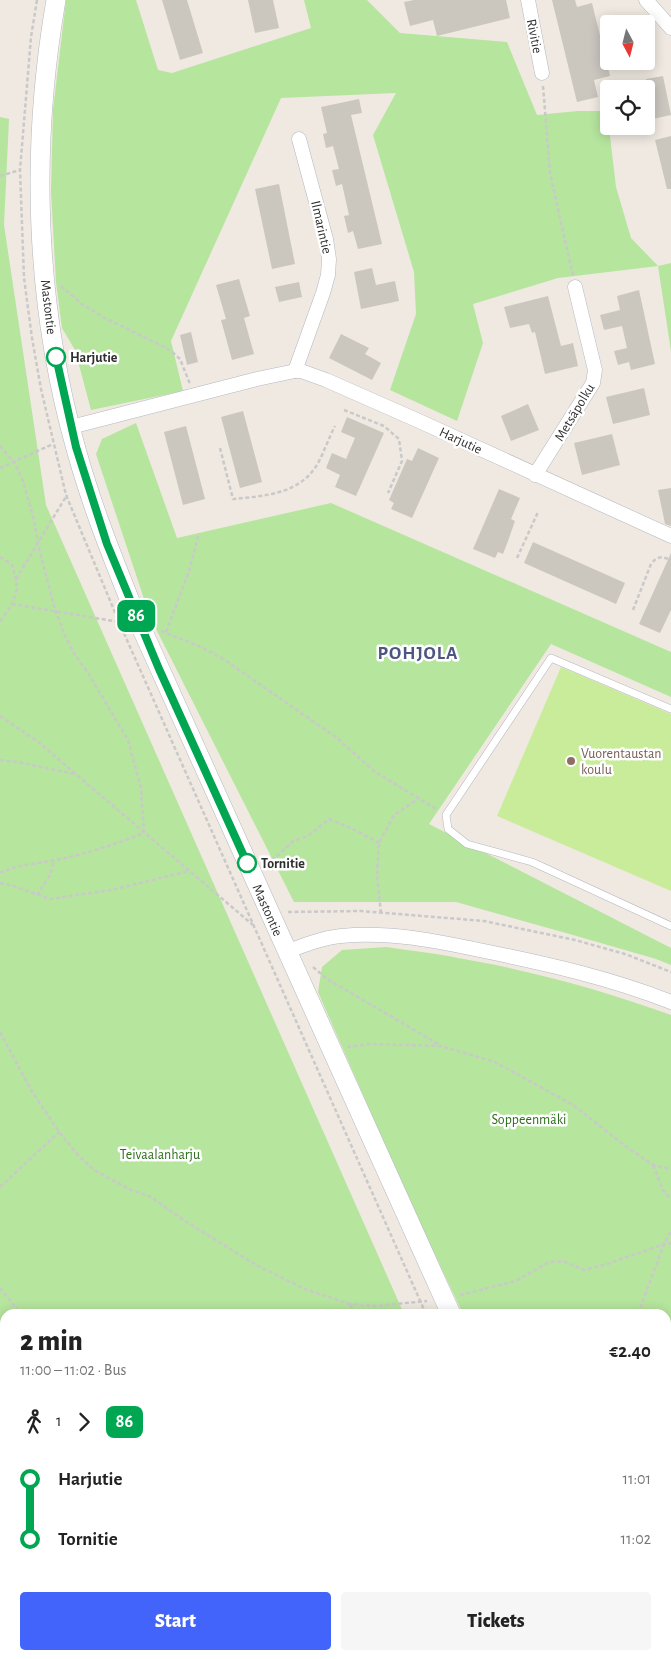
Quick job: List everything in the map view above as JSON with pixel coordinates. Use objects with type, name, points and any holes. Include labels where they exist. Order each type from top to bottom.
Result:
[{"type":"main road","name":"Mastontie","points":[[56,0],[47,60],[41,140],[40,203],[44,271],[53,338],[71,427],[98,520],[140,625],[447,1306]]},
{"type":"street","name":"Rivitie","points":[[528,0],[542,73]]},
{"type":"street","points":[[646,0],[671,28]]},
{"type":"street","name":"Ilmarintie","points":[[295,371],[323,293],[328,275],[329,259],[326,238],[299,139]]},
{"type":"street","name":"Metsäpolku","points":[[535,474],[593,383],[596,370],[575,287]]},
{"type":"street","name":"Harjutie","points":[[71,427],[295,371],[307,373],[671,536]]},
{"type":"street","points":[[286,952],[309,943],[340,936],[378,934],[423,939],[590,974],[636,988],[671,1002]]},
{"type":"lane","points":[[671,709],[551,658],[446,815],[448,829],[467,844],[532,862],[671,926]]},
{"type":"path","points":[[542,73],[550,173],[575,287]]},
{"type":"path","points":[[0,176],[20,170]]},
{"type":"path","points":[[23,255],[94,312],[170,350],[180,360],[189,383],[197,395]]},
{"type":"path","points":[[344,410],[384,426],[398,439],[402,461],[388,492]]},
{"type":"path","points":[[220,448],[233,499],[272,494],[296,486],[314,469],[335,426]]},
{"type":"path","points":[[0,468],[53,444]]},
{"type":"path","points":[[0,446],[22,478],[55,610],[65,636],[128,740],[140,788],[144,833]]},
{"type":"path","points":[[16,579],[66,496]]},
{"type":"path","points":[[517,558],[538,512]]},
{"type":"path","points":[[166,632],[189,571],[199,533]]},
{"type":"path","points":[[0,556],[12,565],[17,589],[12,604],[0,622]]},
{"type":"path","points":[[633,610],[651,564],[656,558],[663,556],[671,560]]},
{"type":"path","points":[[12,604],[119,622]]},
{"type":"path","points":[[140,625],[166,632],[225,660],[337,738],[375,772],[446,815]]},
{"type":"path","points":[[0,716],[37,741],[254,926],[286,912],[381,912],[484,921],[575,940],[625,954],[671,972]]},
{"type":"path","points":[[0,760],[75,774]]},
{"type":"path","points":[[381,912],[377,876],[379,844],[394,815],[418,799]]},
{"type":"path","points":[[266,864],[294,841],[308,836],[329,820],[357,831],[379,844]]},
{"type":"path","points":[[0,873],[23,865],[54,861],[88,853],[144,833]]},
{"type":"path","points":[[36,895],[50,875],[54,861]]},
{"type":"path","points":[[0,882],[50,899],[111,890],[189,871]]},
{"type":"path","points":[[327,979],[441,1046],[495,1062],[564,1101],[654,1166],[671,1169]]},
{"type":"path","points":[[0,1032],[31,1090],[59,1132],[76,1153],[94,1170],[131,1190],[151,1197],[185,1221],[256,1264],[307,1290],[350,1304],[374,1306],[447,1306],[516,1281],[549,1262],[563,1261],[584,1270],[671,1243]]},
{"type":"path","points":[[0,1040],[4,1041]]},
{"type":"path","points":[[331,1049],[369,1044],[441,1046]]},
{"type":"path","points":[[0,1187],[59,1132]]},
{"type":"path","points":[[654,1166],[663,1190],[671,1199]]},
{"type":"path","points":[[640,1309],[671,1230]]},
{"type":"path","points":[[0,1288],[17,1309]]},
{"type":"path","points":[[350,1304],[352,1309]]},
{"type":"green space","points":[[66,0],[136,0],[158,70],[172,73],[311,28],[304,0],[367,0],[400,33],[507,42],[537,115],[600,111],[600,135],[610,135],[616,187],[631,238],[658,266],[558,278],[473,304],[483,343],[457,421],[390,390],[416,314],[414,272],[373,135],[396,93],[281,98],[171,341],[183,391],[91,410],[75,350],[62,328],[56,282],[51,191],[53,110]]},
{"type":"green space","name":"Teivaalanharju","points":[[0,117],[9,119],[4,225],[46,505],[402,1309],[0,1309]]},
{"type":"green space","points":[[671,263],[671,351],[658,266]]},
{"type":"green space","points":[[136,423],[177,538],[331,503],[671,652],[671,697],[551,644],[429,824],[671,948],[671,965],[656,959],[456,902],[294,902],[150,617],[96,454],[102,439]]},
{"type":"green space","points":[[561,667],[671,714],[671,891],[497,816]]},
{"type":"green space","name":"Soppeenmäki","points":[[386,947],[459,958],[545,976],[596,990],[671,1015],[671,1309],[461,1309],[407,1195],[318,992],[322,967],[342,950]]},
{"type":"building","points":[[162,0],[187,0],[203,53],[180,60]]},
{"type":"building","points":[[248,0],[273,0],[279,28],[255,33]]},
{"type":"building","points":[[414,0],[506,0],[510,18],[437,36],[433,20],[410,26],[404,2]]},
{"type":"building","points":[[552,0],[575,0],[577,7],[592,3],[600,35],[600,70],[609,70],[610,76],[594,80],[598,97],[577,102]]},
{"type":"building","points":[[663,76],[671,115],[655,118],[655,80],[646,79]]},
{"type":"building","points":[[359,99],[362,113],[351,115],[382,244],[358,249],[353,231],[348,233],[344,216],[349,215],[342,184],[336,186],[332,170],[339,169],[333,146],[326,148],[323,134],[327,133],[321,107]]},
{"type":"building","points":[[671,136],[671,189],[667,189],[655,140]]},
{"type":"building","points":[[279,184],[295,264],[272,269],[255,189]]},
{"type":"building","points":[[372,268],[376,285],[395,281],[399,301],[361,309],[354,272]]},
{"type":"building","points":[[239,279],[250,316],[244,318],[254,354],[232,360],[221,320],[226,319],[216,285]]},
{"type":"building","points":[[299,282],[302,297],[279,302],[275,287]]},
{"type":"building","points":[[639,290],[655,364],[631,370],[629,362],[618,365],[614,351],[627,348],[622,326],[604,330],[600,315],[620,310],[617,296]]},
{"type":"building","points":[[548,296],[561,346],[573,343],[578,366],[545,374],[535,332],[532,333],[529,324],[510,328],[504,307]]},
{"type":"building","points":[[191,332],[198,362],[187,365],[180,335]]},
{"type":"building","points":[[341,334],[369,348],[365,354],[381,363],[372,380],[329,358]]},
{"type":"building","points":[[644,388],[650,415],[613,424],[606,397]]},
{"type":"building","points":[[528,404],[539,430],[511,441],[501,416]]},
{"type":"building","points":[[243,411],[262,482],[240,488],[221,417]]},
{"type":"building","points":[[347,417],[384,433],[356,496],[335,487],[340,475],[326,468],[332,453],[346,459],[355,438],[341,432]]},
{"type":"building","points":[[186,426],[205,499],[183,505],[164,432]]},
{"type":"building","points":[[612,434],[620,465],[582,475],[574,443]]},
{"type":"building","points":[[418,448],[439,458],[412,518],[391,509],[394,503],[389,500],[407,459],[412,461]]},
{"type":"building","points":[[671,488],[671,526],[665,524],[658,490]]},
{"type":"building","points":[[499,489],[520,498],[511,519],[515,521],[503,554],[498,552],[495,558],[473,549]]},
{"type":"building","points":[[533,542],[625,583],[616,604],[524,563]]},
{"type":"building","points":[[671,553],[671,610],[660,633],[639,624]]},
{"type":"bus line","name":"86","points":[[56,357],[76,447],[107,544],[159,669],[247,863]]},
{"type":"place","name":"Harjutie","points":[[56,357]]},
{"type":"place","name":"Vuorentaustan koulu","points":[[571,761]]},
{"type":"place","name":"Tornitie","points":[[247,863]]},
{"type":"district","name":"POHJOLA","points":[[418,652]]}]
